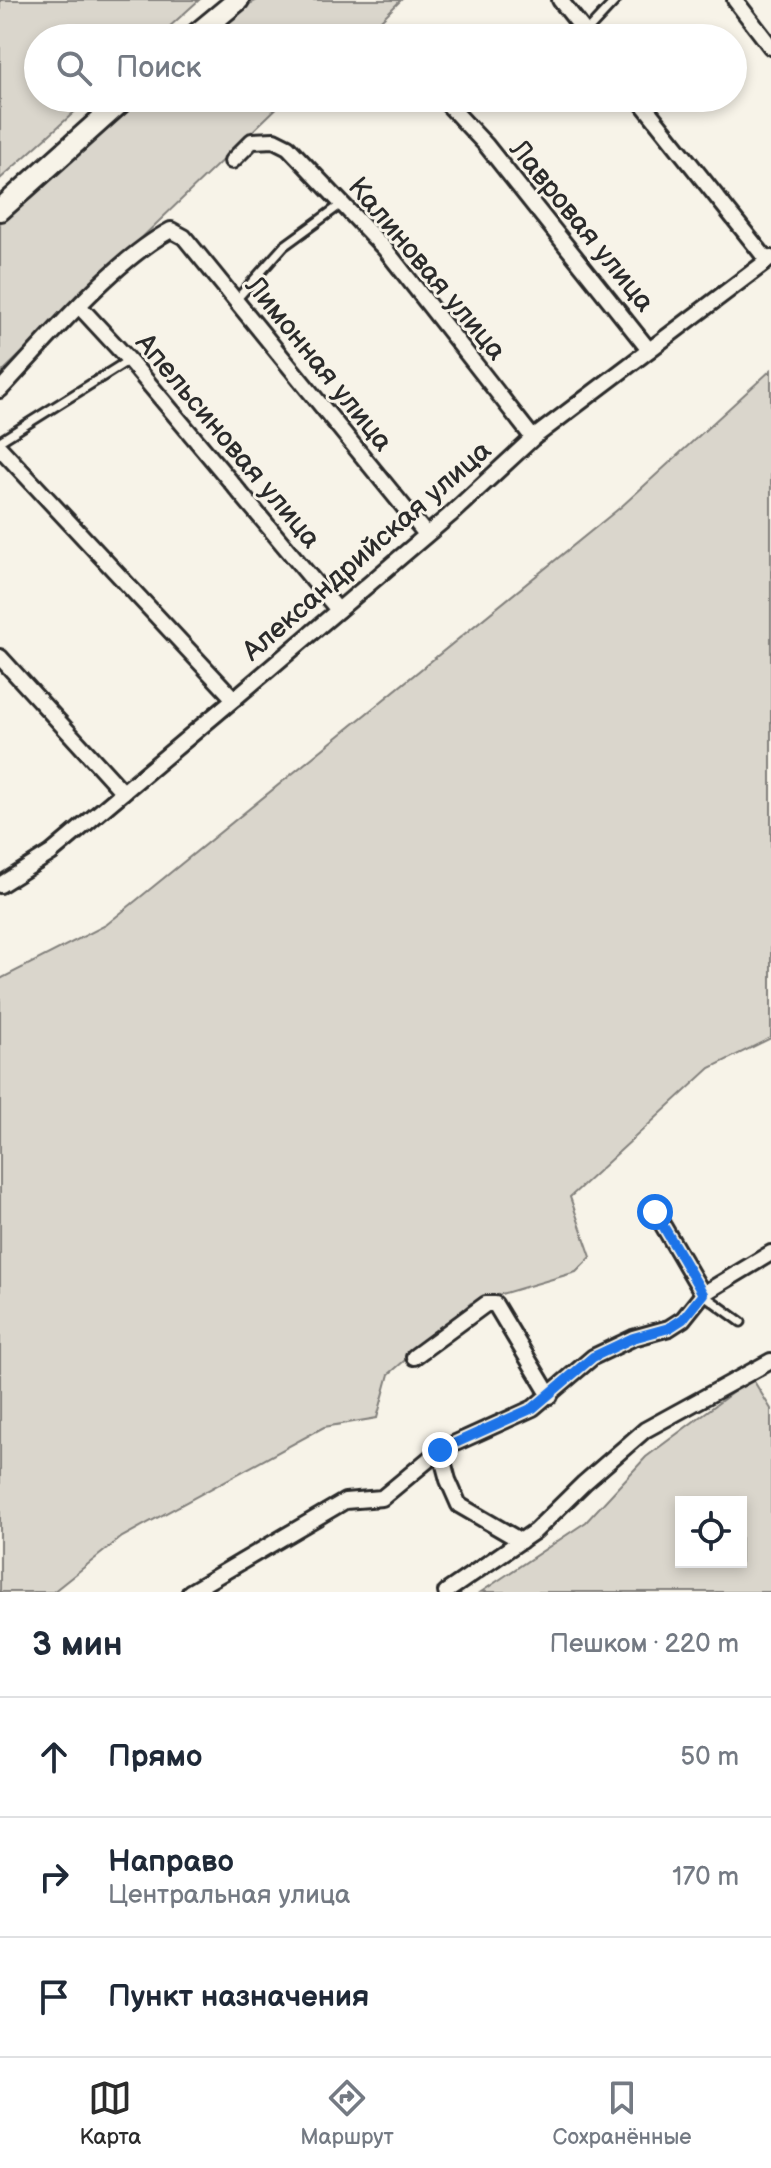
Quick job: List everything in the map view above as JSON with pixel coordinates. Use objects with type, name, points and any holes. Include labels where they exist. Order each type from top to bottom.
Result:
[{"type":"main road","points":[[209,24],[238,0]]},
{"type":"main road","points":[[0,210],[109,112]]},
{"type":"street","points":[[560,0],[579,24]]},
{"type":"street","points":[[735,0],[771,47]]},
{"type":"street","name":"Лавровая улица","points":[[455,112],[486,145],[649,350]]},
{"type":"street","points":[[649,112],[769,259]]},
{"type":"street","name":"Калиновая улица","points":[[232,161],[252,141],[274,140],[288,147],[385,249],[533,438]]},
{"type":"street","name":"Лимонная улица","points":[[79,306],[155,239],[171,230],[184,237],[425,533]]},
{"type":"street","name":"Александрийская улица","points":[[0,885],[51,853],[425,533],[450,515],[533,438],[769,259]]},
{"type":"street","points":[[0,390],[79,306]]},
{"type":"street","name":"Апельсиновая улица","points":[[79,306],[129,360],[338,610]]},
{"type":"street","points":[[0,448],[234,699]]},
{"type":"street","points":[[0,657],[123,792]]},
{"type":"street","points":[[655,1212],[703,1294]]},
{"type":"street","points":[[190,1592],[345,1501],[382,1498],[440,1450],[550,1396],[593,1357],[683,1319],[703,1294],[771,1253]]},
{"type":"street","points":[[414,1357],[486,1304],[495,1304],[550,1396]]},
{"type":"street","points":[[446,1592],[521,1541],[645,1430],[771,1361]]},
{"type":"street","points":[[440,1450],[459,1505],[521,1541]]},
{"type":"lane","points":[[597,24],[616,0]]},
{"type":"lane","points":[[236,300],[284,246],[343,203]]},
{"type":"lane","points":[[0,441],[129,360]]},
{"type":"lane","points":[[703,1294],[741,1322]]},
{"type":"shaded area","points":[[0,0],[199,0],[172,24],[24,24],[24,112],[74,112],[0,179]]},
{"type":"shaded area","points":[[257,0],[401,0],[377,24],[224,24],[237,11]]},
{"type":"shaded area","points":[[125,112],[272,112],[0,374],[0,221]]},
{"type":"shaded area","points":[[771,370],[771,1038],[710,1068],[570,1197],[591,1257],[576,1272],[471,1303],[389,1374],[377,1418],[324,1427],[122,1537],[53,1592],[0,1592],[0,979],[106,925],[622,506]]},
{"type":"shaded area","points":[[752,1378],[771,1409],[771,1592],[481,1592],[586,1522],[646,1457]]},
{"type":"route","points":[[440,1450],[533,1408],[593,1357],[633,1338],[669,1328],[695,1306],[703,1294],[655,1212]]}]
